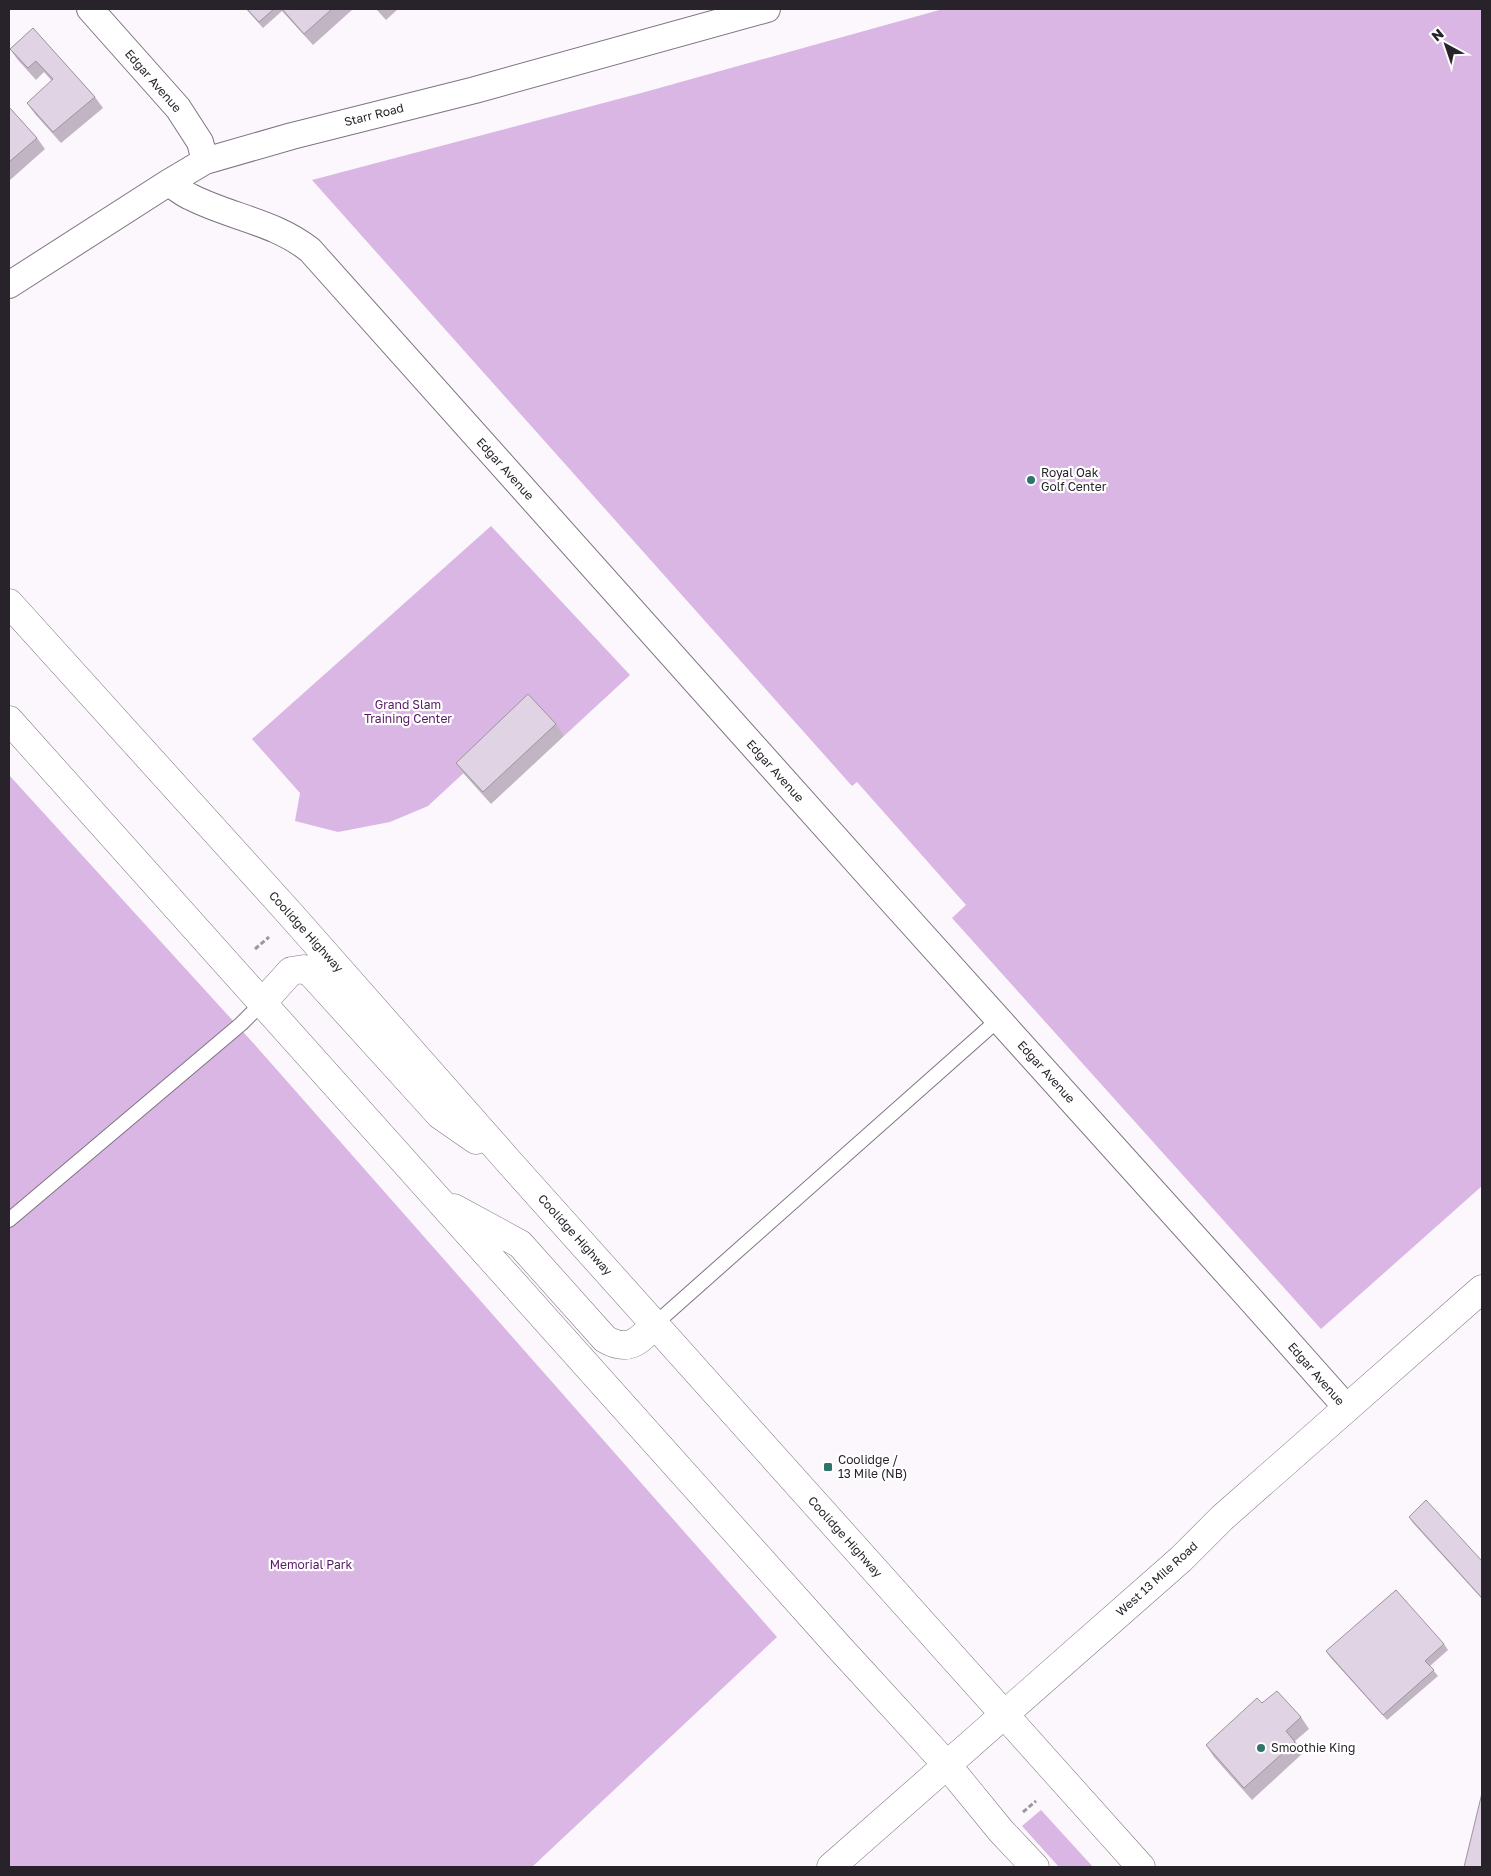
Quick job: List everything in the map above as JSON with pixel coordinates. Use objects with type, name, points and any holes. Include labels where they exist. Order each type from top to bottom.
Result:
[{"type":"main road","name":"Coolidge Highway","points":[[9,604],[292,916],[510,1163],[1141,1867]]},
{"type":"main road","points":[[9,720],[838,1646],[947,1764],[1001,1831],[1036,1867]]},
{"type":"main road","points":[[262,1003],[291,971],[304,969],[312,974],[440,1115],[510,1163]]},
{"type":"main road","points":[[435,1197],[520,1244],[606,1339],[614,1344],[624,1346],[634,1344],[655,1324]]},
{"type":"main road","name":"West 13 Mile Road","points":[[831,1867],[1181,1559],[1222,1518],[1482,1289]]},
{"type":"street","name":"Edgar Avenue","points":[[90,9],[178,108],[200,142],[205,161]]},
{"type":"street","name":"Starr Road","points":[[9,285],[205,161],[292,136],[475,90],[767,9]]},
{"type":"street","name":"Edgar Avenue","points":[[168,183],[191,197],[280,231],[310,250],[1347,1408]]},
{"type":"lane","points":[[9,1220],[241,1024],[262,1003]]},
{"type":"lane","points":[[655,1324],[998,1019]]},
{"type":"path","points":[[254,950],[273,934]]},
{"type":"green space","name":"Royal Oak Golf Center","points":[[943,9],[1482,9],[1482,1186],[1321,1329],[952,918],[966,905],[857,782],[852,786],[312,180],[645,92]]},
{"type":"green space","name":"Grand Slam Training Center","points":[[491,526],[630,675],[564,736],[536,706],[428,806],[390,822],[338,832],[295,821],[300,793],[252,739]]},
{"type":"green space","name":"Memorial Park","points":[[9,775],[255,1045],[777,1637],[532,1867],[9,1867]]},
{"type":"green space","points":[[1041,1810],[1093,1867],[1059,1867],[1022,1826]]},
{"type":"building","points":[[247,9],[274,9],[259,22]]},
{"type":"building","points":[[282,9],[332,9],[304,34]]},
{"type":"building","points":[[33,28],[95,97],[53,132],[27,103],[53,79],[36,61],[28,68],[10,49]]},
{"type":"building","points":[[9,107],[37,138],[9,162]]},
{"type":"building","points":[[528,694],[556,724],[483,792],[456,763]]},
{"type":"building","points":[[1426,1500],[1482,1561],[1482,1598],[1409,1517]]},
{"type":"building","points":[[1396,1590],[1444,1644],[1425,1661],[1434,1670],[1383,1715],[1326,1651]]},
{"type":"building","name":"Smoothie King","points":[[1277,1691],[1301,1717],[1286,1731],[1295,1742],[1244,1788],[1206,1745],[1257,1698],[1262,1703]]},
{"type":"building","points":[[1482,1793],[1482,1867],[1464,1867]]},
{"type":"place","name":"Royal Oak Golf Center","points":[[1031,480]]},
{"type":"place","name":"Coolidge / 13 Mile (NB)","points":[[828,1467]]},
{"type":"place","name":"Smoothie King","points":[[1261,1748]]}]
